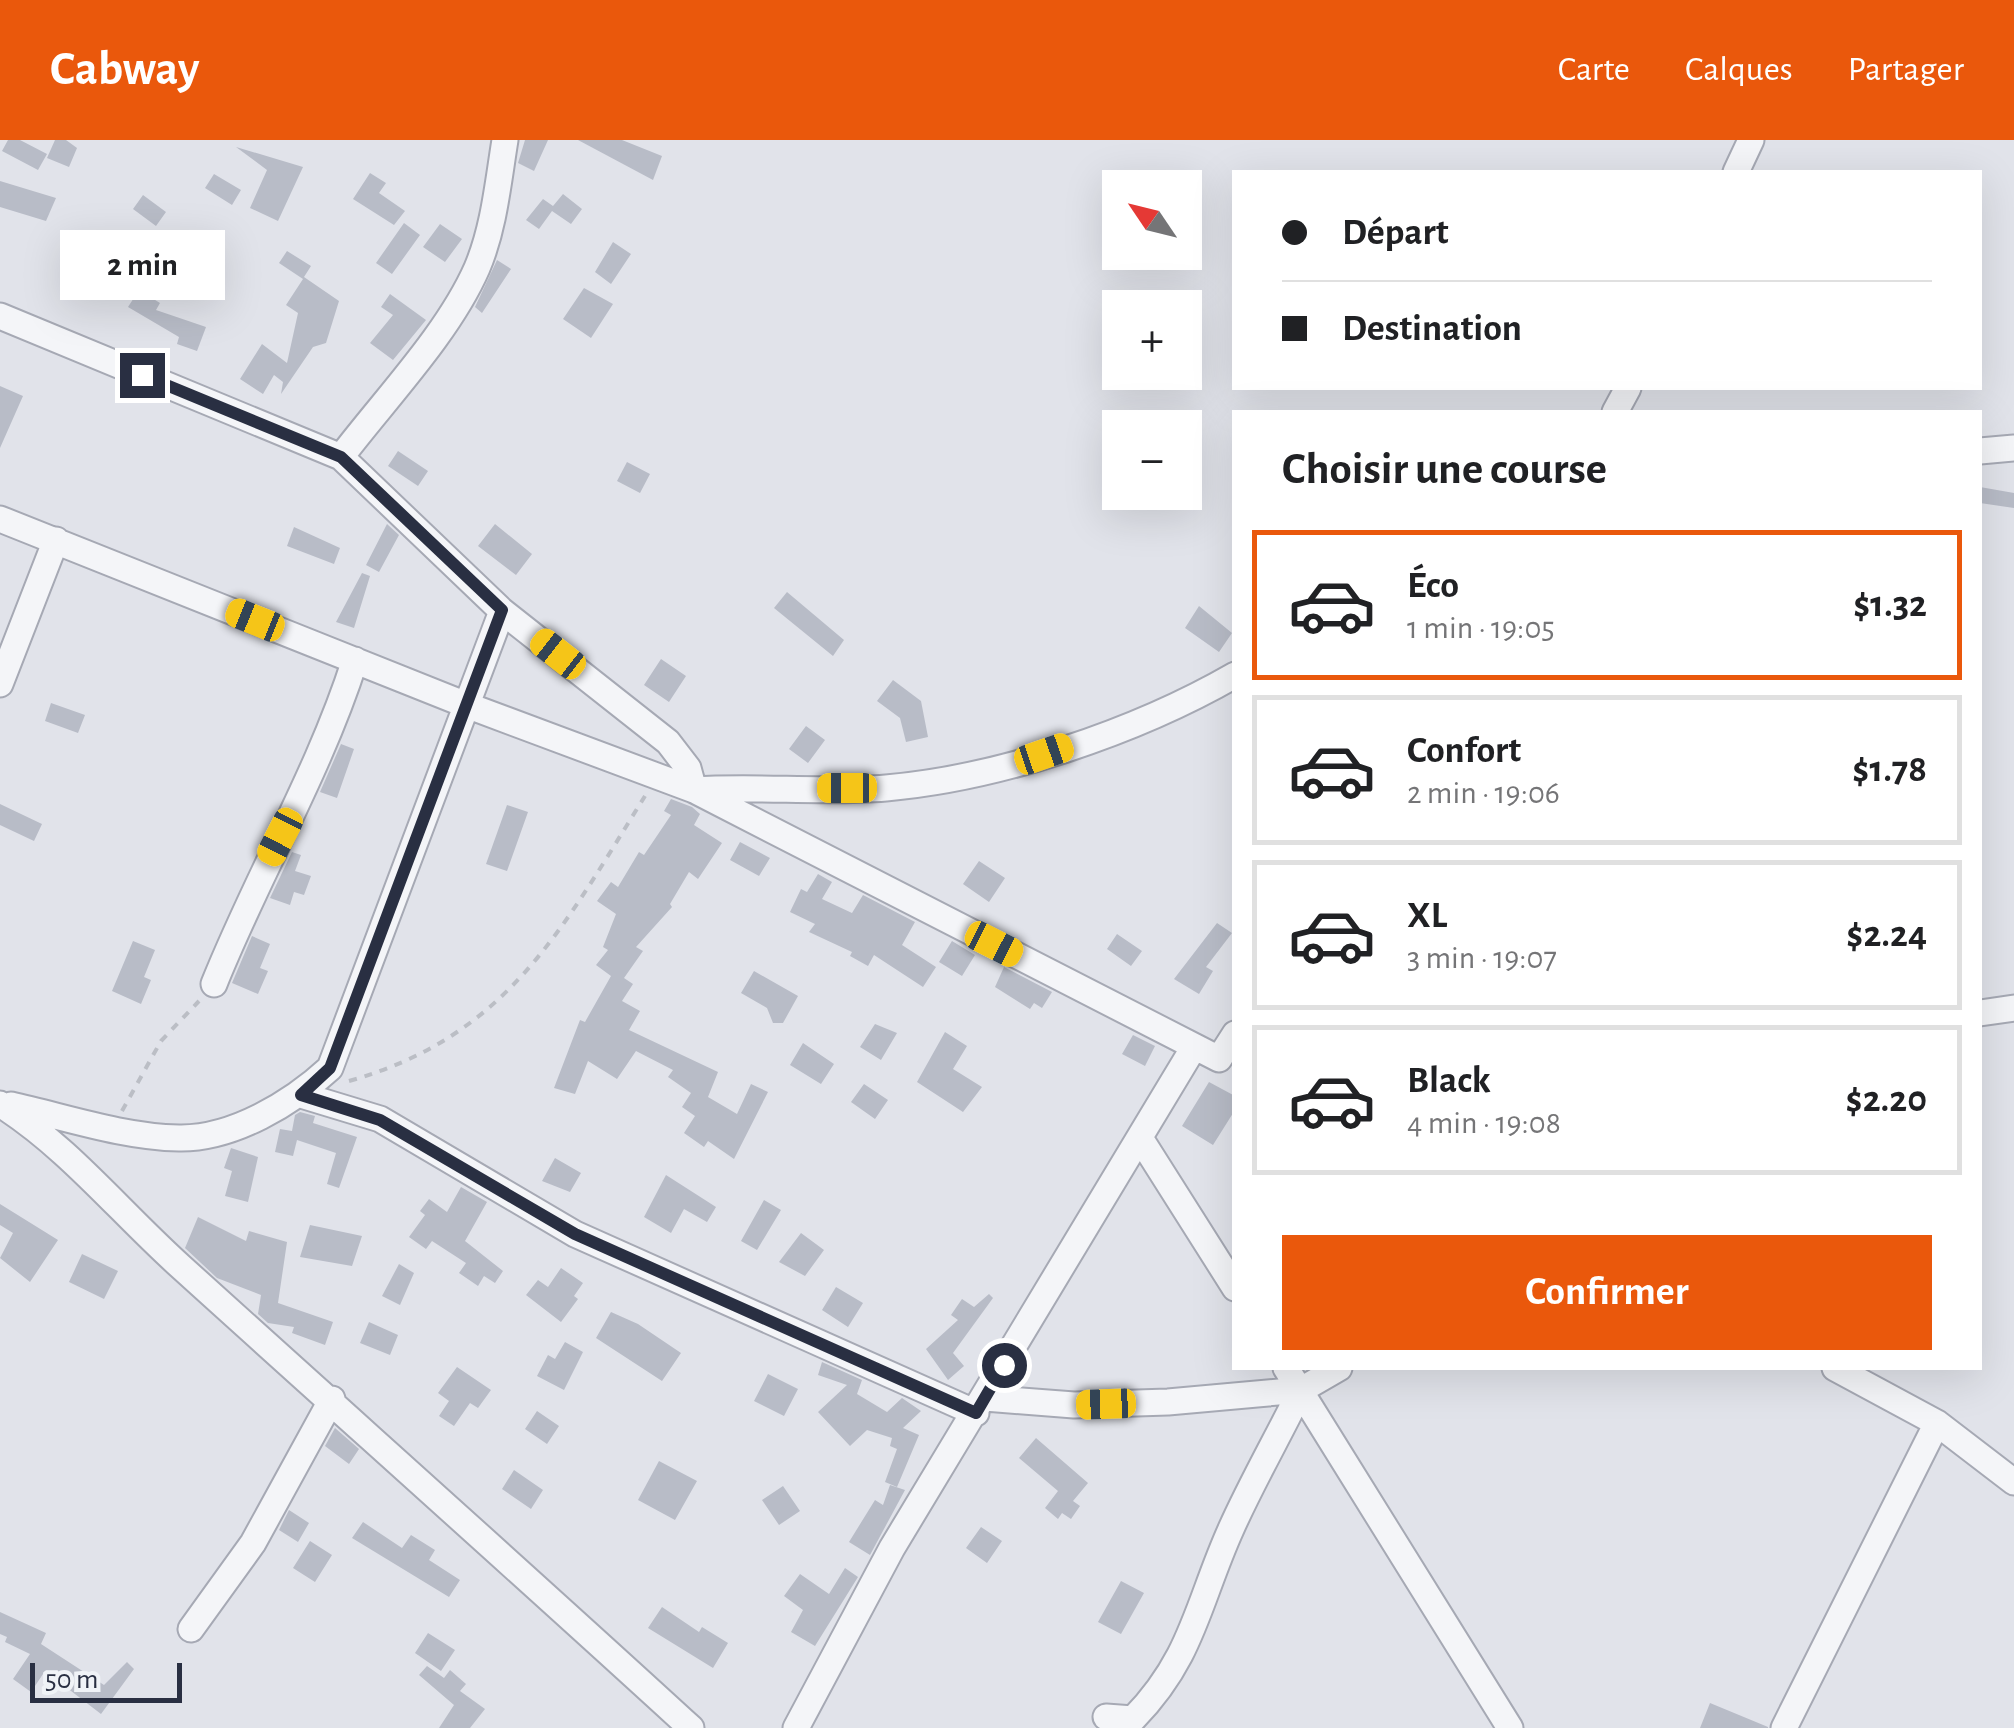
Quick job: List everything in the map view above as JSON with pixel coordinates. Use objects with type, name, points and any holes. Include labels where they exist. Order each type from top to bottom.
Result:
[{"type":"street","points":[[341,457],[455,307],[477,268],[492,222],[506,140]]},
{"type":"street","points":[[1737,170],[1751,140]]},
{"type":"street","points":[[0,316],[341,457],[502,610],[668,742],[688,768],[694,790]]},
{"type":"street","points":[[1982,452],[2014,448]]},
{"type":"street","points":[[0,519],[469,706],[694,790],[1227,1063]]},
{"type":"street","points":[[0,684],[56,540]]},
{"type":"street","points":[[0,1104],[180,1138],[234,1127],[301,1095],[330,1068],[502,610]]},
{"type":"street","points":[[214,984],[238,925],[330,734],[355,660]]},
{"type":"street","points":[[694,790],[886,788],[1017,763],[1098,736],[1232,676]]},
{"type":"street","points":[[1982,1013],[2014,1008]]},
{"type":"street","points":[[796,1728],[892,1548],[1194,1046]]},
{"type":"street","points":[[301,1095],[380,1120],[575,1234],[980,1405],[1074,1405],[1300,1390],[1335,1370]]},
{"type":"street","points":[[0,1104],[32,1124],[179,1265],[332,1399],[692,1728]]},
{"type":"street","points":[[1140,1138],[1232,1283]]},
{"type":"street","points":[[1287,1370],[1510,1728]]},
{"type":"street","points":[[1839,1370],[1937,1423],[2014,1482]]},
{"type":"street","points":[[1106,1717],[1132,1719],[1158,1694],[1193,1634],[1230,1530],[1300,1390]]},
{"type":"street","points":[[191,1630],[252,1543],[332,1399]]},
{"type":"street","points":[[1784,1728],[1937,1423]]},
{"type":"path","points":[[301,1095],[418,1059],[497,1002],[552,946],[658,775]]},
{"type":"path","points":[[112,1128],[162,1041],[214,984]]},
{"type":"building","points":[[8,140],[20,140],[47,154],[38,170],[2,151]]},
{"type":"building","points":[[55,140],[66,140],[77,148],[69,167],[47,158]]},
{"type":"building","points":[[525,140],[548,140],[534,171],[518,163]]},
{"type":"building","points":[[578,140],[622,140],[662,156],[653,180]]},
{"type":"building","points":[[236,147],[303,167],[278,221],[250,208],[267,170]]},
{"type":"building","points":[[370,173],[386,183],[379,193],[405,211],[394,225],[353,199]]},
{"type":"building","points":[[214,174],[241,190],[232,205],[205,188]]},
{"type":"building","points":[[0,181],[56,198],[46,221],[0,207]]},
{"type":"building","points":[[563,194],[582,209],[571,224],[552,211],[539,229],[526,220],[543,199],[553,206]]},
{"type":"building","points":[[143,195],[166,212],[156,226],[133,209]]},
{"type":"building","points":[[404,223],[420,235],[392,274],[376,263]]},
{"type":"building","points":[[440,224],[462,239],[445,262],[423,247]]},
{"type":"building","points":[[613,242],[631,254],[611,284],[595,272]]},
{"type":"building","points":[[287,251],[311,266],[304,277],[339,301],[326,343],[313,347],[281,394],[283,382],[274,375],[263,394],[240,379],[262,344],[287,363],[298,313],[286,305],[303,279],[279,263]]},
{"type":"building","points":[[497,260],[511,269],[482,313],[475,307]]},
{"type":"building","points":[[584,288],[613,304],[591,338],[563,319]]},
{"type":"building","points":[[139,290],[160,303],[156,310],[206,327],[197,351],[177,344],[179,337],[128,307]]},
{"type":"building","points":[[390,294],[426,320],[393,360],[370,343],[393,315],[381,307]]},
{"type":"building","points":[[0,386],[23,396],[0,448]]},
{"type":"building","points":[[398,451],[428,471],[418,486],[388,466]]},
{"type":"building","points":[[627,462],[650,474],[640,493],[617,481]]},
{"type":"building","points":[[1982,487],[2014,493],[2014,508],[1982,503]]},
{"type":"building","points":[[387,524],[399,535],[379,572],[366,565]]},
{"type":"building","points":[[495,524],[532,554],[516,575],[478,546]]},
{"type":"building","points":[[294,527],[340,548],[334,564],[287,546]]},
{"type":"building","points":[[362,573],[370,576],[354,628],[336,622]]},
{"type":"building","points":[[787,592],[844,640],[833,656],[774,608]]},
{"type":"building","points":[[1199,606],[1232,633],[1219,652],[1185,628]]},
{"type":"building","points":[[661,659],[686,676],[669,702],[644,685]]},
{"type":"building","points":[[893,680],[921,701],[928,737],[906,742],[900,718],[877,701]]},
{"type":"building","points":[[51,703],[85,715],[78,733],[45,721]]},
{"type":"building","points":[[806,726],[825,740],[808,763],[789,749]]},
{"type":"building","points":[[341,744],[354,749],[337,798],[320,792]]},
{"type":"building","points":[[671,799],[692,807],[700,814],[694,825],[722,843],[698,879],[689,872],[670,904],[672,907],[636,947],[643,951],[624,978],[633,984],[622,1001],[640,1011],[629,1030],[718,1072],[708,1097],[737,1114],[751,1084],[768,1092],[734,1159],[708,1141],[704,1147],[684,1133],[695,1116],[682,1107],[691,1093],[668,1077],[673,1070],[636,1051],[617,1079],[588,1061],[575,1094],[554,1088],[580,1020],[585,1022],[611,976],[596,965],[608,950],[603,947],[616,914],[597,901],[611,882],[618,887],[639,852],[644,855],[671,815],[664,811]]},
{"type":"building","points":[[0,804],[42,824],[34,841],[0,825]]},
{"type":"building","points":[[507,805],[528,812],[507,871],[486,864]]},
{"type":"building","points":[[740,842],[770,858],[759,876],[730,860]]},
{"type":"building","points":[[292,852],[301,855],[295,871],[311,876],[304,895],[294,892],[290,905],[270,898]]},
{"type":"building","points":[[979,861],[1005,878],[989,902],[963,884]]},
{"type":"building","points":[[818,874],[832,882],[822,899],[852,913],[863,895],[915,922],[902,945],[936,967],[923,987],[874,955],[868,966],[850,956],[852,952],[809,932],[815,924],[790,912],[801,889],[807,892]]},
{"type":"building","points":[[1217,923],[1232,933],[1206,967],[1213,971],[1199,994],[1174,979]]},
{"type":"building","points":[[1117,934],[1142,951],[1131,966],[1107,949]]},
{"type":"building","points":[[252,936],[270,944],[260,968],[268,971],[258,994],[232,983]]},
{"type":"building","points":[[133,941],[155,950],[144,977],[151,980],[141,1004],[112,991]]},
{"type":"building","points":[[952,941],[975,955],[962,976],[939,962]]},
{"type":"building","points":[[1004,967],[1052,992],[1042,1008],[1034,1003],[1030,1009],[995,987]]},
{"type":"building","points":[[754,971],[798,996],[783,1023],[773,1023],[767,1008],[741,993]]},
{"type":"building","points":[[875,1024],[897,1033],[881,1060],[860,1047]]},
{"type":"building","points":[[945,1032],[967,1046],[953,1069],[982,1087],[963,1112],[917,1082]]},
{"type":"building","points":[[1133,1035],[1155,1046],[1145,1066],[1122,1054]]},
{"type":"building","points":[[803,1043],[834,1064],[821,1084],[790,1065]]},
{"type":"building","points":[[1209,1082],[1232,1094],[1232,1115],[1213,1145],[1182,1126]]},
{"type":"building","points":[[864,1084],[888,1100],[875,1119],[851,1102]]},
{"type":"building","points":[[300,1112],[315,1116],[313,1123],[357,1137],[339,1188],[327,1184],[336,1153],[297,1140],[293,1156],[275,1152],[280,1129],[292,1131],[295,1115]]},
{"type":"building","points":[[231,1148],[258,1157],[248,1202],[225,1196],[232,1171],[224,1168]]},
{"type":"building","points":[[555,1158],[581,1173],[570,1192],[542,1181]]},
{"type":"building","points":[[666,1175],[716,1207],[707,1222],[684,1209],[671,1233],[644,1217]]},
{"type":"building","points":[[461,1187],[487,1202],[465,1241],[503,1271],[495,1283],[484,1276],[478,1286],[459,1273],[466,1263],[432,1241],[426,1249],[409,1237],[425,1215],[420,1211],[429,1199],[447,1212]]},
{"type":"building","points":[[764,1200],[781,1210],[757,1250],[741,1241]]},
{"type":"building","points":[[0,1204],[58,1240],[30,1282],[0,1258],[13,1233],[0,1225]]},
{"type":"building","points":[[198,1217],[246,1241],[249,1231],[287,1242],[278,1303],[333,1322],[325,1345],[292,1333],[294,1327],[268,1323],[258,1314],[261,1295],[217,1278],[185,1248]]},
{"type":"building","points":[[310,1225],[362,1236],[352,1266],[300,1257]]},
{"type":"building","points":[[801,1233],[824,1250],[805,1276],[779,1262]]},
{"type":"building","points":[[82,1254],[118,1271],[104,1299],[69,1282]]},
{"type":"building","points":[[399,1264],[414,1273],[400,1305],[382,1296]]},
{"type":"building","points":[[561,1268],[583,1283],[574,1296],[578,1299],[561,1322],[526,1295],[538,1280],[548,1287]]},
{"type":"building","points":[[836,1287],[863,1303],[848,1327],[822,1310]]},
{"type":"building","points":[[989,1294],[993,1298],[953,1353],[964,1366],[948,1380],[926,1349],[958,1320],[951,1315],[962,1299],[974,1307]]},
{"type":"building","points":[[611,1312],[638,1324],[681,1353],[662,1381],[596,1338]]},
{"type":"building","points":[[369,1322],[398,1335],[390,1355],[360,1343]]},
{"type":"building","points":[[565,1342],[583,1352],[564,1390],[537,1376],[548,1355],[555,1359]]},
{"type":"building","points":[[822,1362],[862,1380],[857,1394],[887,1412],[902,1398],[921,1411],[903,1428],[919,1435],[897,1487],[885,1482],[897,1449],[890,1446],[892,1438],[867,1430],[850,1446],[818,1412],[847,1385],[818,1375]]},
{"type":"building","points":[[457,1367],[491,1390],[478,1408],[470,1403],[454,1426],[439,1416],[449,1401],[438,1393]]},
{"type":"building","points":[[768,1374],[798,1389],[784,1416],[754,1401]]},
{"type":"building","points":[[537,1411],[559,1426],[547,1444],[525,1429]]},
{"type":"building","points":[[335,1428],[359,1449],[349,1464],[325,1446]]},
{"type":"building","points":[[1036,1438],[1088,1483],[1073,1501],[1080,1506],[1071,1519],[1062,1513],[1058,1519],[1045,1508],[1058,1491],[1019,1458]]},
{"type":"building","points":[[659,1461],[697,1481],[675,1520],[638,1500]]},
{"type":"building","points":[[514,1470],[543,1490],[531,1509],[502,1489]]},
{"type":"building","points":[[890,1485],[905,1490],[870,1555],[849,1542],[875,1500],[883,1505]]},
{"type":"building","points":[[783,1486],[800,1511],[779,1525],[762,1500]]},
{"type":"building","points":[[289,1510],[309,1523],[298,1542],[279,1530]]},
{"type":"building","points":[[363,1522],[402,1548],[411,1535],[435,1550],[429,1560],[460,1580],[449,1597],[352,1538]]},
{"type":"building","points":[[981,1527],[1002,1541],[987,1563],[966,1548]]},
{"type":"building","points":[[310,1541],[332,1555],[315,1582],[293,1568]]},
{"type":"building","points":[[845,1568],[858,1577],[815,1646],[791,1632],[803,1610],[784,1596],[800,1574],[829,1594]]},
{"type":"building","points":[[1121,1581],[1144,1593],[1121,1634],[1098,1622]]},
{"type":"building","points":[[662,1607],[699,1632],[702,1627],[728,1643],[713,1668],[648,1628]]},
{"type":"building","points":[[0,1612],[46,1633],[41,1644],[104,1685],[127,1662],[134,1669],[101,1714],[45,1671],[31,1692],[13,1679],[30,1654],[5,1642],[7,1637],[0,1634]]},
{"type":"building","points":[[428,1633],[455,1650],[441,1671],[415,1653]]},
{"type":"building","points":[[427,1666],[444,1678],[450,1670],[466,1684],[460,1691],[485,1709],[470,1728],[439,1728],[454,1705],[419,1675]]},
{"type":"building","points":[[1710,1703],[1768,1727],[1768,1728],[1700,1728]]},
{"type":"route","points":[[142,375],[341,457],[502,610],[330,1068],[301,1095],[380,1120],[575,1234],[976,1413],[1004,1365]]}]
